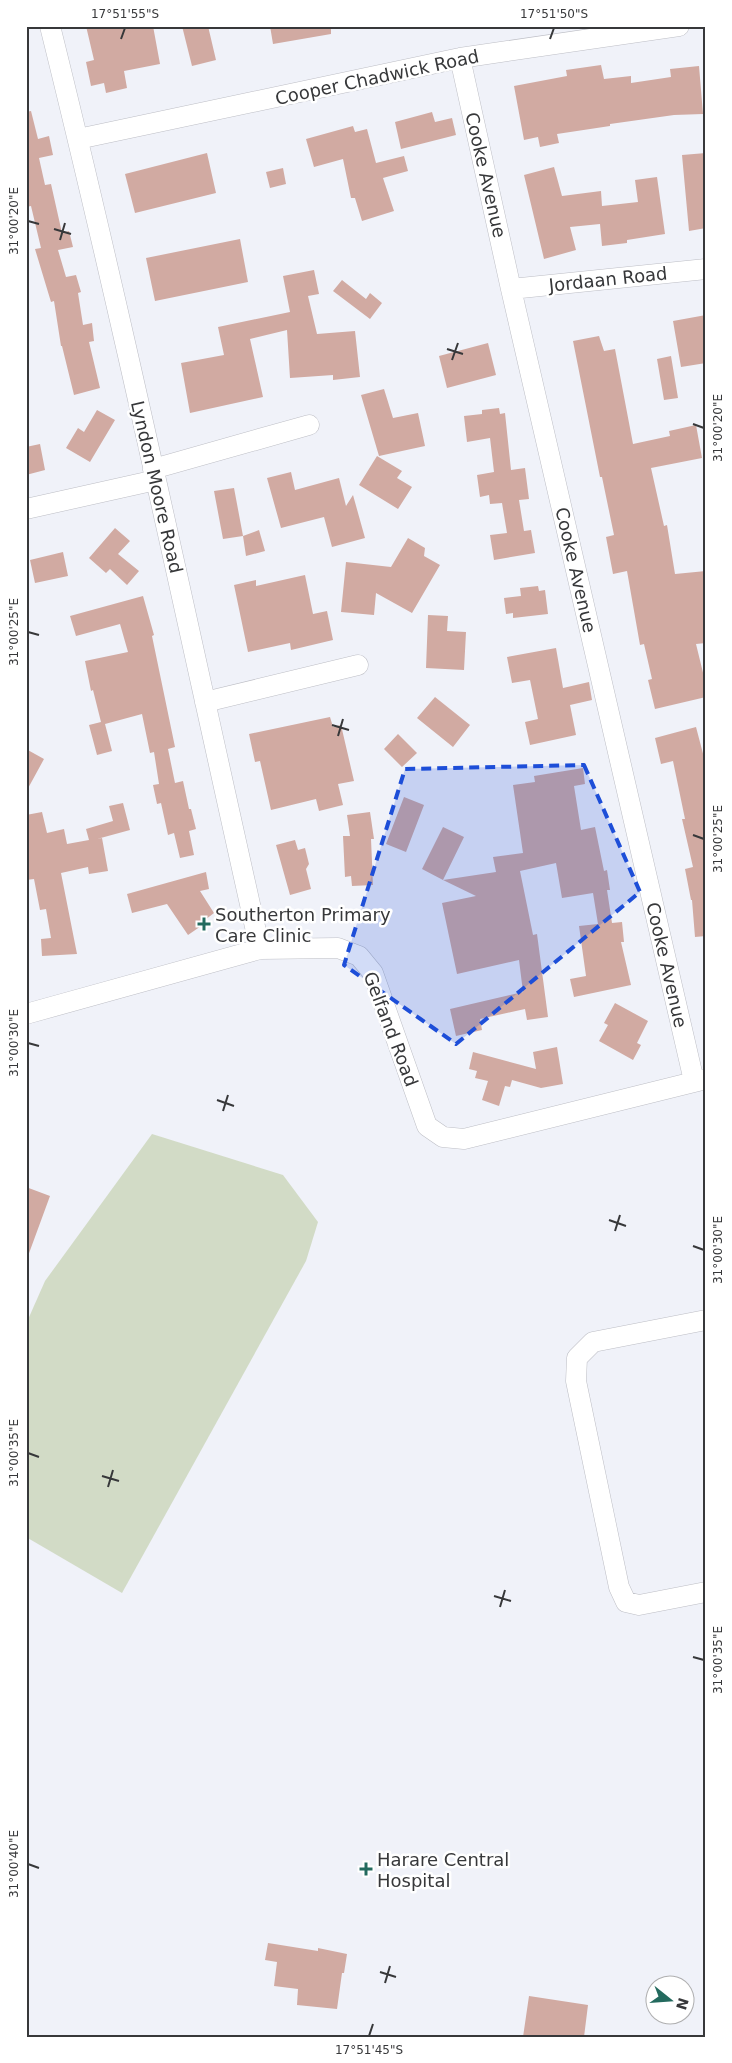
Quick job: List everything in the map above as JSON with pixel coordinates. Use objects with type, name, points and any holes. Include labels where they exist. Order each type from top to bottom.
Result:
[{"type":"street","name":"Lyndon Moore Road","points":[[50,26],[78,139],[260,950]]},
{"type":"street","name":"Cooper Chadwick Road","points":[[78,139],[460,58],[679,26]]},
{"type":"street","name":"Cooke Avenue","points":[[460,58],[511,289],[700,1080]]},
{"type":"street","name":"Jordaan Road","points":[[511,289],[706,268]]},
{"type":"street","points":[[26,509],[154,474],[308,425]]},
{"type":"street","points":[[205,702],[358,665]]},
{"type":"street","name":"Gelfand Road","points":[[26,1014],[260,950],[338,948],[359,956],[373,973],[426,1126],[443,1137],[464,1140],[700,1080]]},
{"type":"street","points":[[706,1320],[593,1342],[578,1358],[576,1381],[619,1587],[626,1602],[639,1605],[706,1592]]},
{"type":"highlighted area","points":[[584,765],[640,892],[456,1044],[344,965],[405,769]]},
{"type":"green space","points":[[152,1134],[283,1175],[318,1222],[306,1261],[122,1593],[26,1537],[26,1324],[45,1281]]},
{"type":"building","points":[[86,26],[153,26],[160,64],[124,71],[127,88],[106,93],[104,83],[91,86],[86,62],[94,60]]},
{"type":"building","points":[[182,26],[208,26],[216,60],[192,66]]},
{"type":"building","points":[[270,26],[331,26],[331,34],[273,44]]},
{"type":"building","points":[[601,65],[604,79],[631,76],[631,83],[671,77],[670,69],[699,66],[703,114],[674,115],[557,134],[559,143],[540,147],[538,137],[524,140],[514,86],[567,76],[566,70]]},
{"type":"building","points":[[31,111],[38,139],[49,136],[53,155],[39,158],[45,185],[51,184],[62,233],[69,231],[73,247],[58,250],[66,277],[76,275],[81,292],[78,293],[83,325],[92,323],[94,341],[89,342],[100,388],[74,395],[61,346],[54,301],[51,302],[35,249],[41,248],[31,206],[26,207],[26,112]]},
{"type":"building","points":[[432,112],[435,122],[452,118],[456,135],[401,149],[395,122]]},
{"type":"building","points":[[353,126],[355,132],[367,129],[376,163],[404,156],[408,171],[383,178],[394,211],[362,221],[355,198],[351,198],[343,159],[314,167],[306,139]]},
{"type":"building","points":[[207,153],[216,193],[135,213],[125,174]]},
{"type":"building","points":[[706,153],[706,228],[689,231],[682,155]]},
{"type":"building","points":[[554,167],[562,196],[601,191],[602,206],[638,202],[635,180],[657,177],[665,234],[627,240],[627,243],[602,246],[600,224],[570,227],[576,250],[544,259],[524,175]]},
{"type":"building","points":[[283,168],[286,184],[270,188],[266,172]]},
{"type":"building","points":[[240,239],[248,282],[155,301],[146,258]]},
{"type":"building","points":[[314,270],[319,294],[308,296],[317,334],[355,331],[360,377],[333,380],[333,375],[290,378],[287,330],[250,339],[263,397],[190,413],[181,363],[224,355],[218,327],[290,312],[283,276]]},
{"type":"building","points":[[342,280],[366,299],[370,293],[382,303],[370,319],[333,291]]},
{"type":"building","points":[[706,315],[706,363],[681,367],[673,321]]},
{"type":"building","points":[[599,336],[604,351],[615,349],[633,444],[670,436],[669,431],[696,425],[702,458],[651,468],[664,526],[667,525],[675,574],[706,571],[706,643],[696,644],[706,685],[706,697],[655,709],[648,680],[652,679],[644,644],[640,645],[627,571],[613,574],[606,537],[614,535],[602,477],[600,477],[573,341]]},
{"type":"building","points":[[488,343],[496,375],[447,388],[439,356]]},
{"type":"building","points":[[671,356],[678,398],[664,400],[657,359]]},
{"type":"building","points":[[384,389],[393,418],[418,413],[425,446],[379,456],[361,395]]},
{"type":"building","points":[[499,408],[500,414],[505,413],[511,470],[525,468],[529,499],[519,500],[524,531],[531,530],[535,553],[494,560],[490,535],[507,533],[502,503],[490,504],[489,495],[480,497],[477,475],[494,472],[490,438],[467,442],[464,416],[482,414],[482,410]]},
{"type":"building","points":[[97,410],[115,420],[90,462],[66,448],[78,428],[84,432]]},
{"type":"building","points":[[40,444],[45,470],[26,475],[26,447]]},
{"type":"building","points":[[377,456],[402,471],[397,478],[412,487],[398,509],[359,485]]},
{"type":"building","points":[[291,472],[295,490],[339,478],[346,506],[353,495],[365,538],[332,547],[324,517],[281,528],[267,478]]},
{"type":"building","points":[[234,488],[243,536],[223,539],[214,491]]},
{"type":"building","points":[[115,528],[130,541],[118,554],[139,571],[127,585],[110,569],[106,573],[89,558]]},
{"type":"building","points":[[259,530],[265,551],[246,556],[243,536]]},
{"type":"building","points":[[408,538],[425,548],[424,556],[440,565],[412,613],[376,593],[374,615],[341,612],[346,562],[391,567]]},
{"type":"building","points":[[63,552],[68,576],[35,583],[30,560]]},
{"type":"building","points":[[305,575],[313,614],[327,611],[333,640],[291,650],[290,643],[248,652],[234,585],[256,580],[256,586]]},
{"type":"building","points":[[538,586],[539,591],[545,590],[548,614],[513,618],[513,613],[506,614],[504,598],[521,596],[520,588]]},
{"type":"building","points":[[143,596],[154,635],[152,636],[175,747],[168,749],[175,783],[183,781],[189,809],[191,809],[196,829],[189,831],[194,855],[180,858],[174,833],[168,835],[161,803],[157,804],[153,785],[159,784],[154,752],[150,753],[142,714],[105,724],[112,751],[97,755],[89,725],[101,722],[93,690],[91,691],[85,661],[128,652],[120,624],[76,636],[70,616]]},
{"type":"building","points":[[428,615],[448,616],[447,631],[466,632],[464,670],[426,668]]},
{"type":"building","points":[[556,648],[563,688],[589,682],[592,700],[570,705],[576,735],[530,745],[525,722],[538,719],[530,680],[512,683],[507,657]]},
{"type":"building","points":[[435,697],[470,725],[453,747],[417,718]]},
{"type":"building","points":[[330,717],[333,727],[341,725],[354,781],[338,784],[343,805],[319,811],[316,799],[271,810],[260,761],[255,762],[249,734]]},
{"type":"building","points":[[696,727],[706,765],[706,936],[695,937],[692,900],[685,869],[693,867],[682,819],[685,819],[673,761],[661,764],[655,738]]},
{"type":"building","points":[[398,734],[417,753],[402,767],[384,749]]},
{"type":"building","points":[[26,749],[44,759],[26,792]]},
{"type":"building","points":[[583,768],[585,784],[574,786],[581,830],[595,827],[604,871],[607,870],[610,890],[607,890],[612,923],[622,922],[624,942],[621,942],[631,985],[574,997],[570,979],[586,976],[579,926],[598,924],[593,893],[562,898],[556,863],[520,871],[533,935],[537,934],[548,1017],[527,1020],[525,1009],[480,1019],[482,1030],[456,1036],[450,1009],[523,992],[519,960],[457,974],[442,903],[476,896],[443,880],[496,872],[493,857],[523,853],[513,785],[535,782],[534,776]]},
{"type":"building","points":[[404,797],[424,805],[406,852],[386,844]]},
{"type":"building","points":[[123,803],[130,830],[97,839],[102,838],[108,871],[89,874],[88,867],[61,873],[77,954],[42,956],[41,939],[51,938],[46,909],[40,910],[34,879],[26,880],[26,815],[42,812],[47,833],[64,829],[67,844],[89,840],[86,829],[113,821],[109,806]]},
{"type":"building","points":[[370,812],[374,839],[371,839],[373,885],[352,886],[351,876],[345,877],[343,836],[350,836],[347,815]]},
{"type":"building","points":[[443,827],[464,837],[443,880],[422,869]]},
{"type":"building","points":[[295,840],[298,850],[305,848],[309,864],[306,869],[311,889],[290,895],[276,845]]},
{"type":"building","points":[[206,872],[209,889],[200,891],[214,913],[201,923],[204,924],[188,935],[167,904],[132,913],[127,894]]},
{"type":"building","points":[[615,1003],[648,1021],[637,1043],[641,1045],[633,1060],[599,1041],[608,1025],[604,1023]]},
{"type":"building","points":[[557,1047],[563,1084],[541,1088],[512,1080],[510,1087],[505,1086],[499,1106],[482,1100],[488,1081],[475,1078],[477,1071],[469,1069],[473,1052],[536,1069],[533,1052]]},
{"type":"building","points":[[26,1187],[50,1196],[28,1256],[26,1255]]},
{"type":"building","points":[[268,1943],[318,1951],[318,1948],[347,1954],[344,1973],[342,1973],[337,2009],[297,2005],[298,1989],[274,1986],[277,1962],[265,1960]]},
{"type":"building","points":[[529,1996],[588,2005],[584,2037],[523,2037]]},
{"type":"place","name":"Southerton Primary Care Clinic","points":[[204,924]]},
{"type":"place","name":"Harare Central Hospital","points":[[366,1869]]}]
